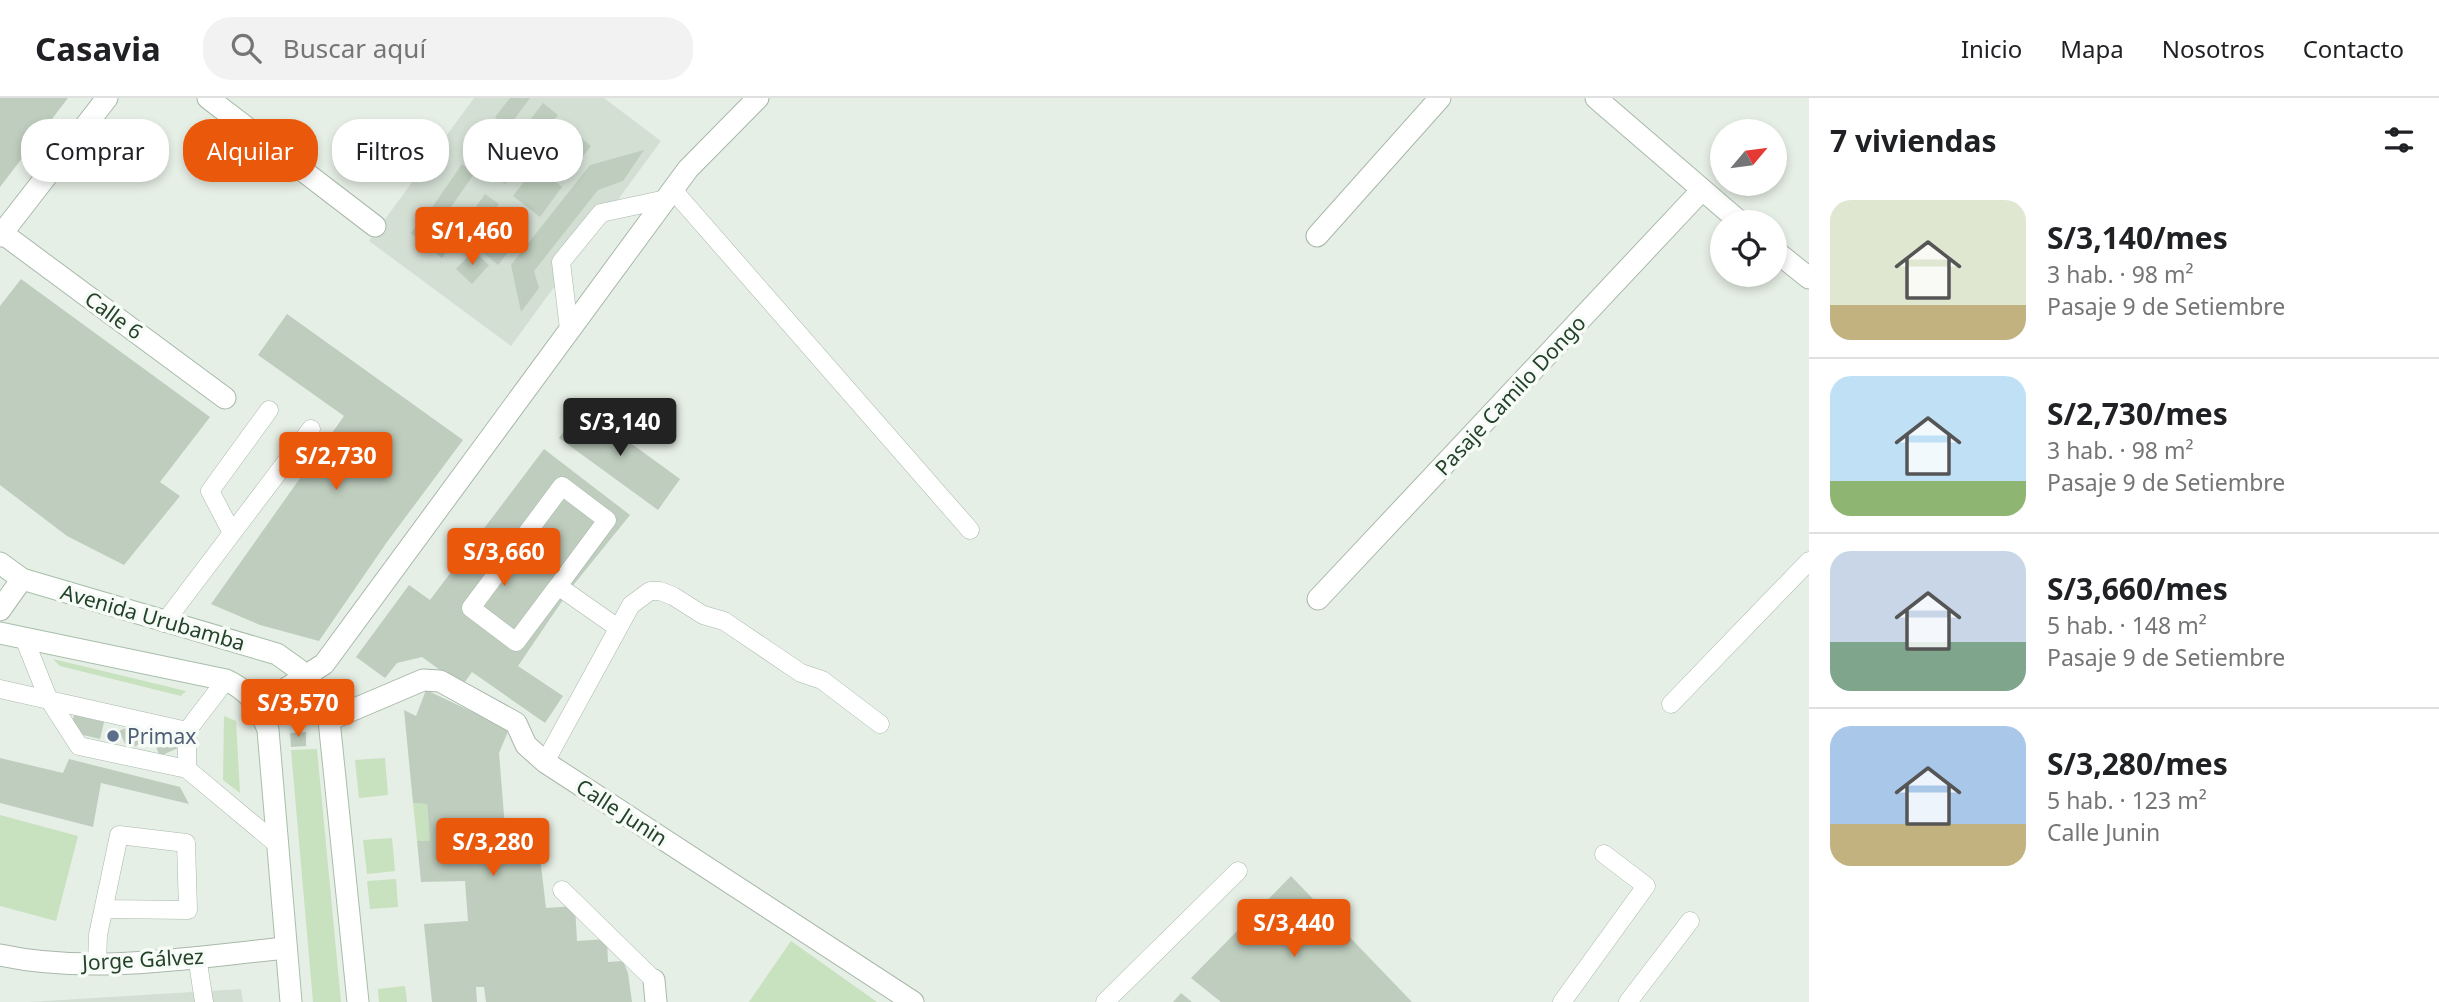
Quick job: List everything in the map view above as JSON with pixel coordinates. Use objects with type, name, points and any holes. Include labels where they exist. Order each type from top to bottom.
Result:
[{"type":"street","points":[[1,235],[107,98]]},
{"type":"street","points":[[208,98],[375,226]]},
{"type":"street","points":[[291,1002],[268,730],[260,706],[324,664],[688,169],[758,98]]},
{"type":"street","points":[[1317,236],[1440,98]]},
{"type":"street","points":[[1596,98],[1725,210]]},
{"type":"street","name":"Pasaje Camilo Dongo","points":[[1318,599],[1702,191]]},
{"type":"street","name":"Calle 6","points":[[1,235],[225,398]]},
{"type":"street","points":[[1787,260],[1809,278]]},
{"type":"street","name":"Avenida Urubamba","points":[[0,563],[22,579],[164,624],[266,649],[304,676]]},
{"type":"street","points":[[0,610],[22,579]]},
{"type":"street","name":"Avenida Urubamba","points":[[0,633],[226,680],[250,694],[260,706]]},
{"type":"street","points":[[304,676],[329,720],[358,1002]]},
{"type":"street","name":"Calle Junin","points":[[329,720],[423,680],[440,681],[516,723],[526,745],[545,762],[913,1002]]},
{"type":"street","name":"Jorge Gálvez","points":[[0,955],[32,962],[97,964],[286,948]]},
{"type":"street","points":[[654,980],[656,1002]]},
{"type":"lane","points":[[569,329],[561,262],[601,213],[669,194],[970,530]]},
{"type":"lane","points":[[232,533],[210,491],[269,410]]},
{"type":"lane","points":[[164,624],[311,429]]},
{"type":"lane","points":[[562,486],[607,520],[558,586],[516,642],[471,608],[562,486]]},
{"type":"lane","points":[[1671,704],[1809,561]]},
{"type":"lane","points":[[558,586],[618,628]]},
{"type":"lane","points":[[545,762],[618,628],[640,596],[660,591],[703,615],[724,621],[801,673],[822,680],[880,724]]},
{"type":"lane","points":[[24,638],[48,698],[79,746],[187,769],[278,845]]},
{"type":"lane","points":[[187,769],[187,731],[226,680]]},
{"type":"lane","points":[[0,689],[187,731]]},
{"type":"lane","points":[[97,964],[98,936],[119,835],[186,843],[188,910],[104,909]]},
{"type":"lane","points":[[1562,1002],[1646,886],[1604,854]]},
{"type":"lane","points":[[1105,1002],[1238,871]]},
{"type":"lane","points":[[562,890],[654,980]]},
{"type":"lane","points":[[1628,1002],[1690,921]]},
{"type":"lane","points":[[197,956],[204,1002]]},
{"type":"shaded area","points":[[474,98],[604,98],[661,141],[511,346],[369,241],[412,182],[449,182],[449,132]]},
{"type":"shaded area","points":[[241,989],[243,1002],[29,1002]]},
{"type":"green space","points":[[53,659],[186,691],[181,696],[60,666]]},
{"type":"green space","points":[[224,716],[236,721],[240,793],[223,780]]},
{"type":"green space","points":[[317,749],[341,1002],[313,1002],[291,750]]},
{"type":"green space","points":[[385,758],[388,795],[359,798],[355,760]]},
{"type":"green space","points":[[413,803],[427,804],[430,841],[417,841]]},
{"type":"green space","points":[[0,815],[78,836],[56,921],[0,906]]},
{"type":"green space","points":[[392,838],[395,871],[367,874],[363,840]]},
{"type":"green space","points":[[396,879],[398,907],[370,909],[367,881]]},
{"type":"green space","points":[[791,941],[877,1002],[749,1002]]},
{"type":"green space","points":[[405,986],[407,1002],[379,1002],[378,989]]},
{"type":"building","points":[[0,98],[68,98],[52,119],[21,119],[21,160],[0,187]]},
{"type":"building","points":[[510,98],[530,98],[515,119],[495,117]]},
{"type":"building","points":[[543,103],[558,115],[555,119],[531,119]]},
{"type":"building","points":[[583,140],[591,146],[583,156]]},
{"type":"building","points":[[644,150],[623,181],[598,190],[534,271],[539,288],[521,312],[511,265],[577,182],[583,182],[583,174],[590,165]]},
{"type":"building","points":[[462,164],[463,182],[468,182],[444,217],[431,209]]},
{"type":"building","points":[[524,182],[556,182],[562,187],[540,217],[513,196]]},
{"type":"building","points":[[485,194],[499,204],[484,225],[470,215]]},
{"type":"building","points":[[505,208],[528,227],[498,265],[475,246]]},
{"type":"building","points":[[418,223],[432,234],[439,226],[456,239],[442,258],[411,233]]},
{"type":"building","points":[[473,251],[489,265],[472,284],[456,269]]},
{"type":"building","points":[[21,279],[210,417],[160,482],[180,496],[124,565],[67,536],[0,485],[0,306]]},
{"type":"building","points":[[287,314],[463,440],[387,542],[319,641],[260,625],[211,604],[344,416],[258,355]]},
{"type":"building","points":[[581,407],[680,479],[658,510],[559,438]]},
{"type":"building","points":[[544,449],[630,515],[571,588],[518,666],[563,696],[545,723],[472,672],[462,686],[422,657],[397,663],[385,678],[356,657],[409,585],[430,600]]},
{"type":"building","points":[[426,690],[509,729],[499,753],[506,840],[517,831],[539,848],[546,908],[575,906],[577,941],[607,939],[608,962],[623,961],[628,973],[632,1002],[486,1002],[484,987],[476,987],[477,1002],[432,1002],[424,924],[468,921],[465,881],[421,882],[417,841],[430,841],[427,804],[413,803],[404,710],[416,716]]},
{"type":"building","points":[[74,715],[104,722],[100,739],[70,732]]},
{"type":"building","points":[[137,723],[145,741],[128,750],[119,731]]},
{"type":"building","points":[[169,729],[178,748],[160,756],[152,738]]},
{"type":"building","points":[[306,732],[306,746],[291,747],[290,733]]},
{"type":"building","points":[[0,758],[63,773],[69,759],[180,787],[189,804],[101,783],[93,827],[0,803]]},
{"type":"building","points":[[1291,876],[1412,1002],[1221,1002],[1191,978]]},
{"type":"building","points":[[1181,993],[1192,1002],[1173,1002]]},
{"type":"place","name":"Primax","points":[[113,736]]}]
